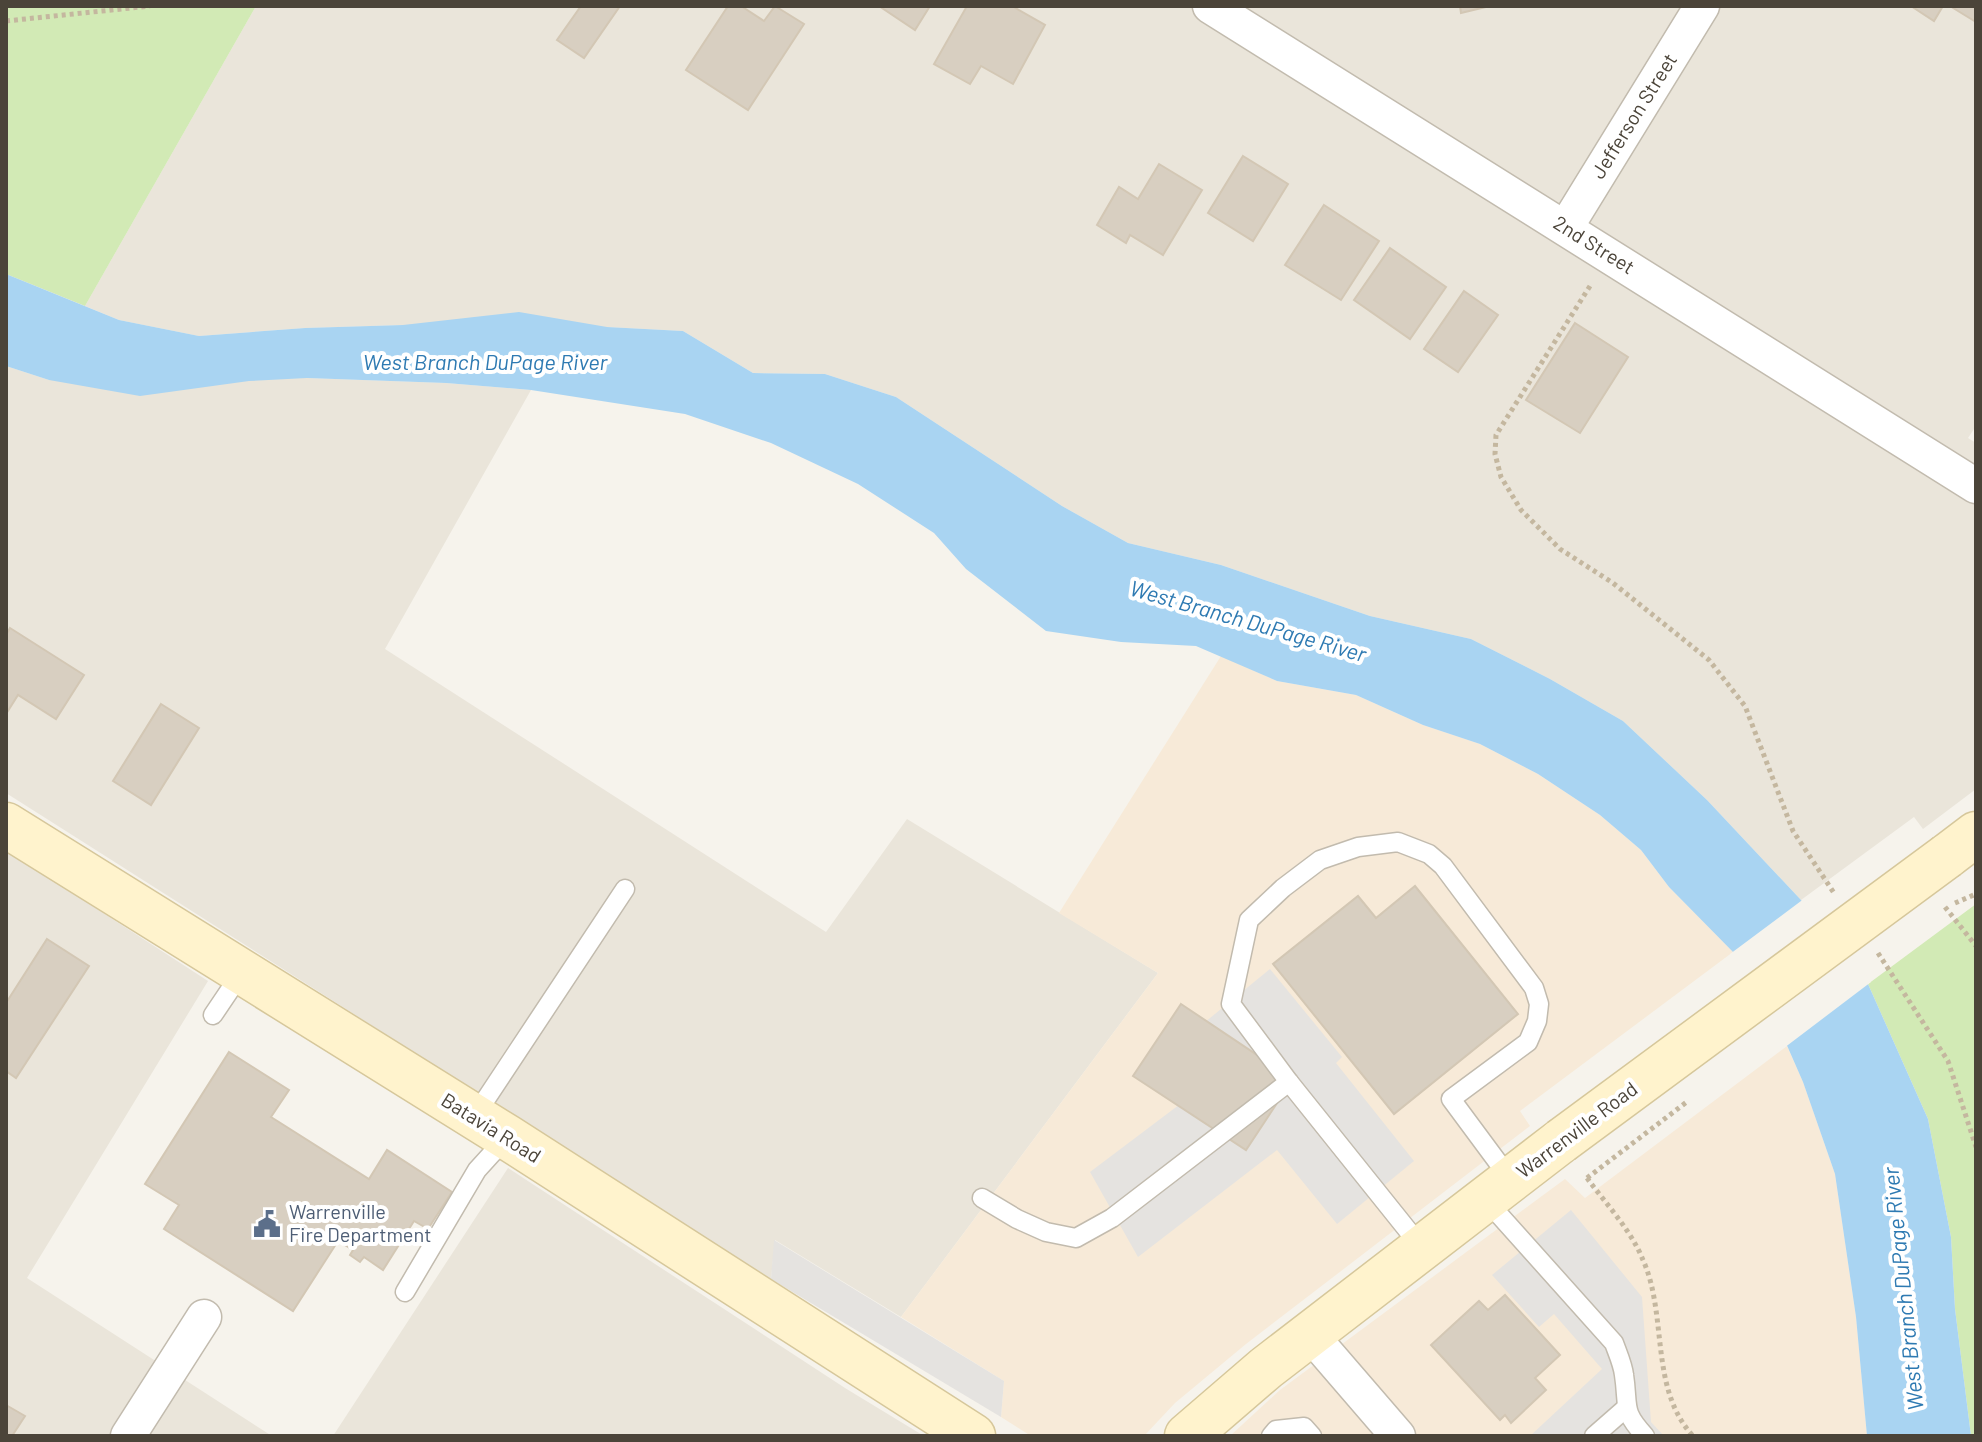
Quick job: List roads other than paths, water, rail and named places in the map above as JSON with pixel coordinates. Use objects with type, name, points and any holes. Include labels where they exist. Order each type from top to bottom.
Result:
[{"type":"main road","name":"Batavia Road","points":[[6,825],[491,1127],[973,1436]]},
{"type":"main road","name":"Warrenville Road","points":[[1187,1436],[1231,1396],[1561,1141],[1961,845]]},
{"type":"street","name":"2nd Street","points":[[1210,6],[1976,486]]},
{"type":"street","name":"Jefferson Street","points":[[1566,227],[1702,6]]},
{"type":"street","points":[[128,1436],[204,1317]]},
{"type":"street","points":[[1310,1334],[1390,1433]]},
{"type":"lane","points":[[1422,1248],[1289,1082],[1231,1004],[1249,920],[1283,888],[1320,860],[1358,847],[1398,842],[1429,854],[1443,866],[1534,988],[1539,1004],[1537,1021],[1528,1042],[1451,1099],[1498,1190],[1614,1343],[1624,1373],[1629,1419],[1645,1436]]},
{"type":"lane","points":[[405,1292],[477,1170],[491,1127],[625,889]]},
{"type":"lane","points":[[213,1015],[242,972]]},
{"type":"lane","points":[[982,1198],[1032,1226],[1076,1238],[1112,1218],[1289,1082]]},
{"type":"lane","points":[[1594,1436],[1626,1408]]},
{"type":"lane","points":[[1271,1436],[1276,1430],[1304,1427],[1312,1436]]},
{"type":"water","name":"West Branch DuPage River","points":[[6,274],[119,320],[199,336],[403,325],[519,312],[607,327],[683,331],[753,373],[825,374],[896,397],[1062,506],[1128,543],[1221,565],[1370,616],[1471,639],[1623,721],[1707,800],[1801,900],[1868,984],[1928,1119],[1951,1237],[1955,1309],[1971,1436],[1867,1436],[1856,1317],[1835,1174],[1803,1082],[1771,1009],[1733,952],[1669,887],[1641,850],[1600,815],[1538,774],[1480,744],[1423,725],[1356,695],[1277,681],[1196,646],[1121,642],[1046,631],[966,569],[934,533],[858,484],[771,443],[685,414],[531,390],[446,383],[307,378],[249,381],[140,396],[49,380],[6,366]]},
{"type":"place","name":"Warrenville Fire Department","points":[[267,1224]]}]
